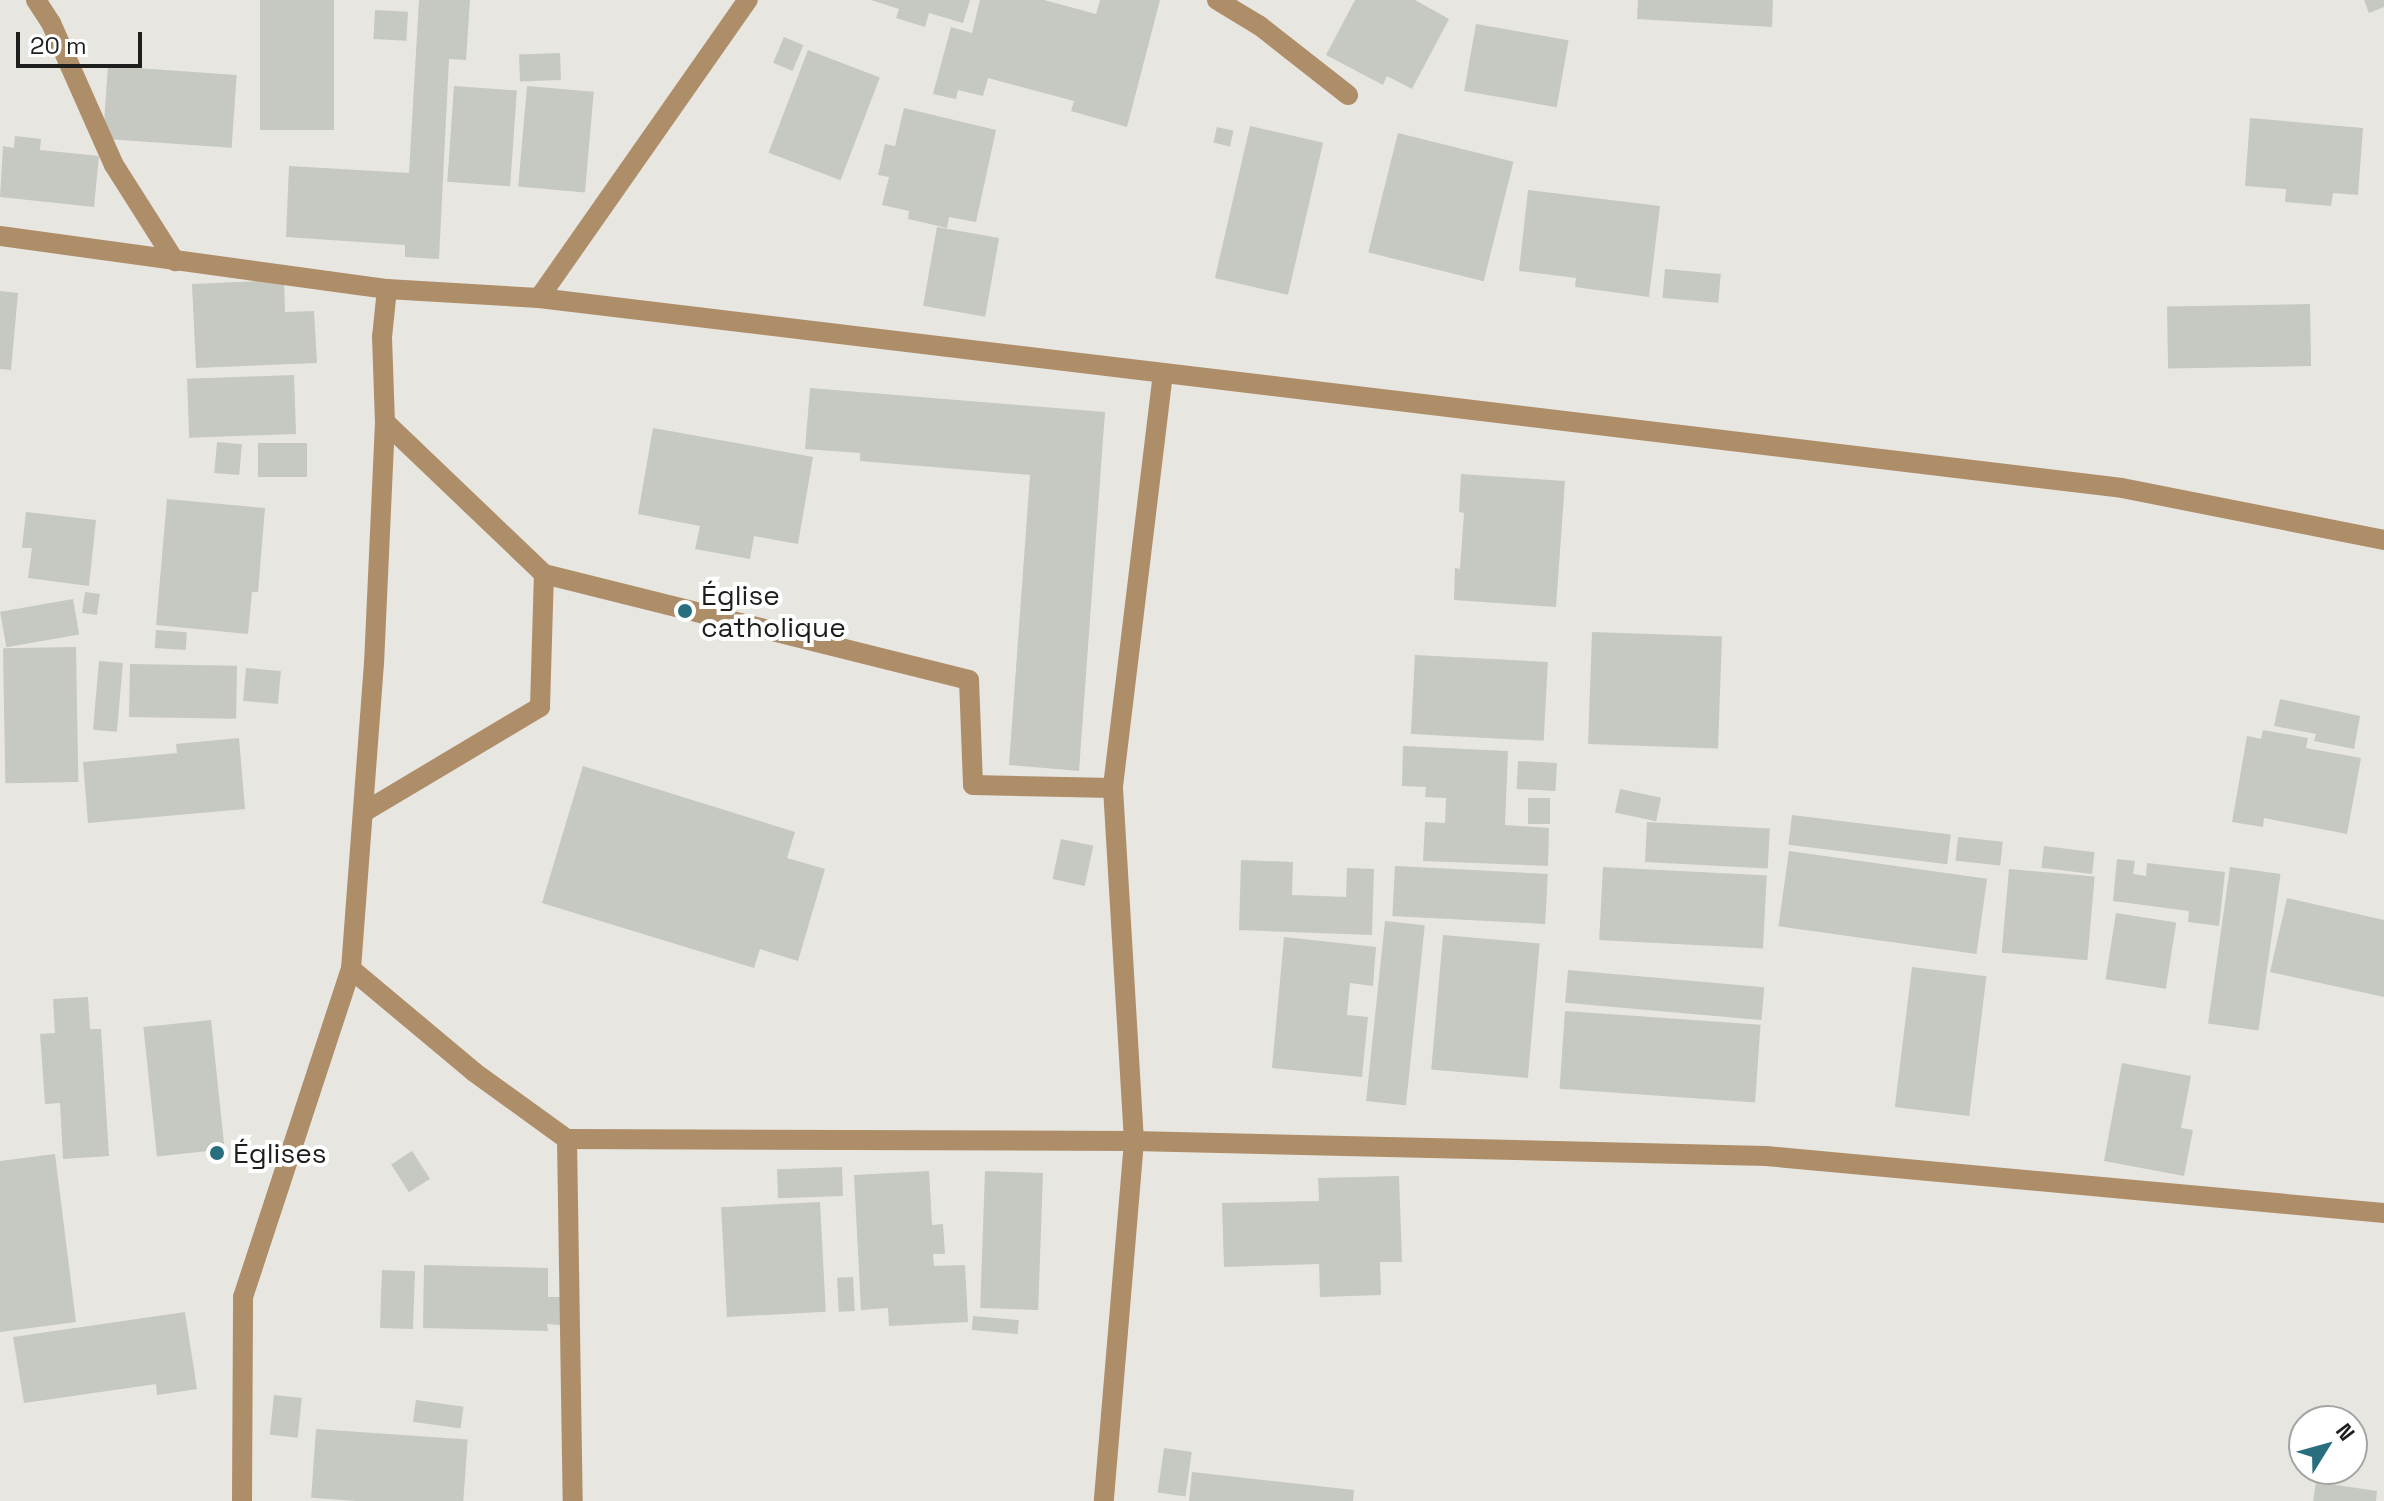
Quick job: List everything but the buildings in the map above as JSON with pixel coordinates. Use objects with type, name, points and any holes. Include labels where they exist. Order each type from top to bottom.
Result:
[{"type":"street","points":[[36,0],[51,23],[114,165],[175,261]]},
{"type":"street","points":[[46,0],[51,23]]},
{"type":"street","points":[[539,298],[748,0]]},
{"type":"street","points":[[1217,0],[1260,26],[1348,95]]},
{"type":"street","points":[[0,236],[387,289],[539,298],[2122,488],[2384,540]]},
{"type":"street","points":[[242,1501],[243,1297],[351,969],[364,812],[385,422],[382,337],[387,289]]},
{"type":"street","points":[[1104,1501],[1134,1141],[1113,788],[1163,373]]},
{"type":"street","points":[[385,422],[544,574],[969,680],[973,785],[1113,788]]},
{"type":"street","points":[[364,812],[540,707],[544,574]]},
{"type":"street","points":[[351,969],[474,1072],[567,1139],[1134,1141],[1766,1156],[2384,1213]]},
{"type":"street","points":[[567,1139],[573,1501]]},
{"type":"place","name":"Église catholique","points":[[685,611]]},
{"type":"place","name":"Églises","points":[[217,1153]]}]
